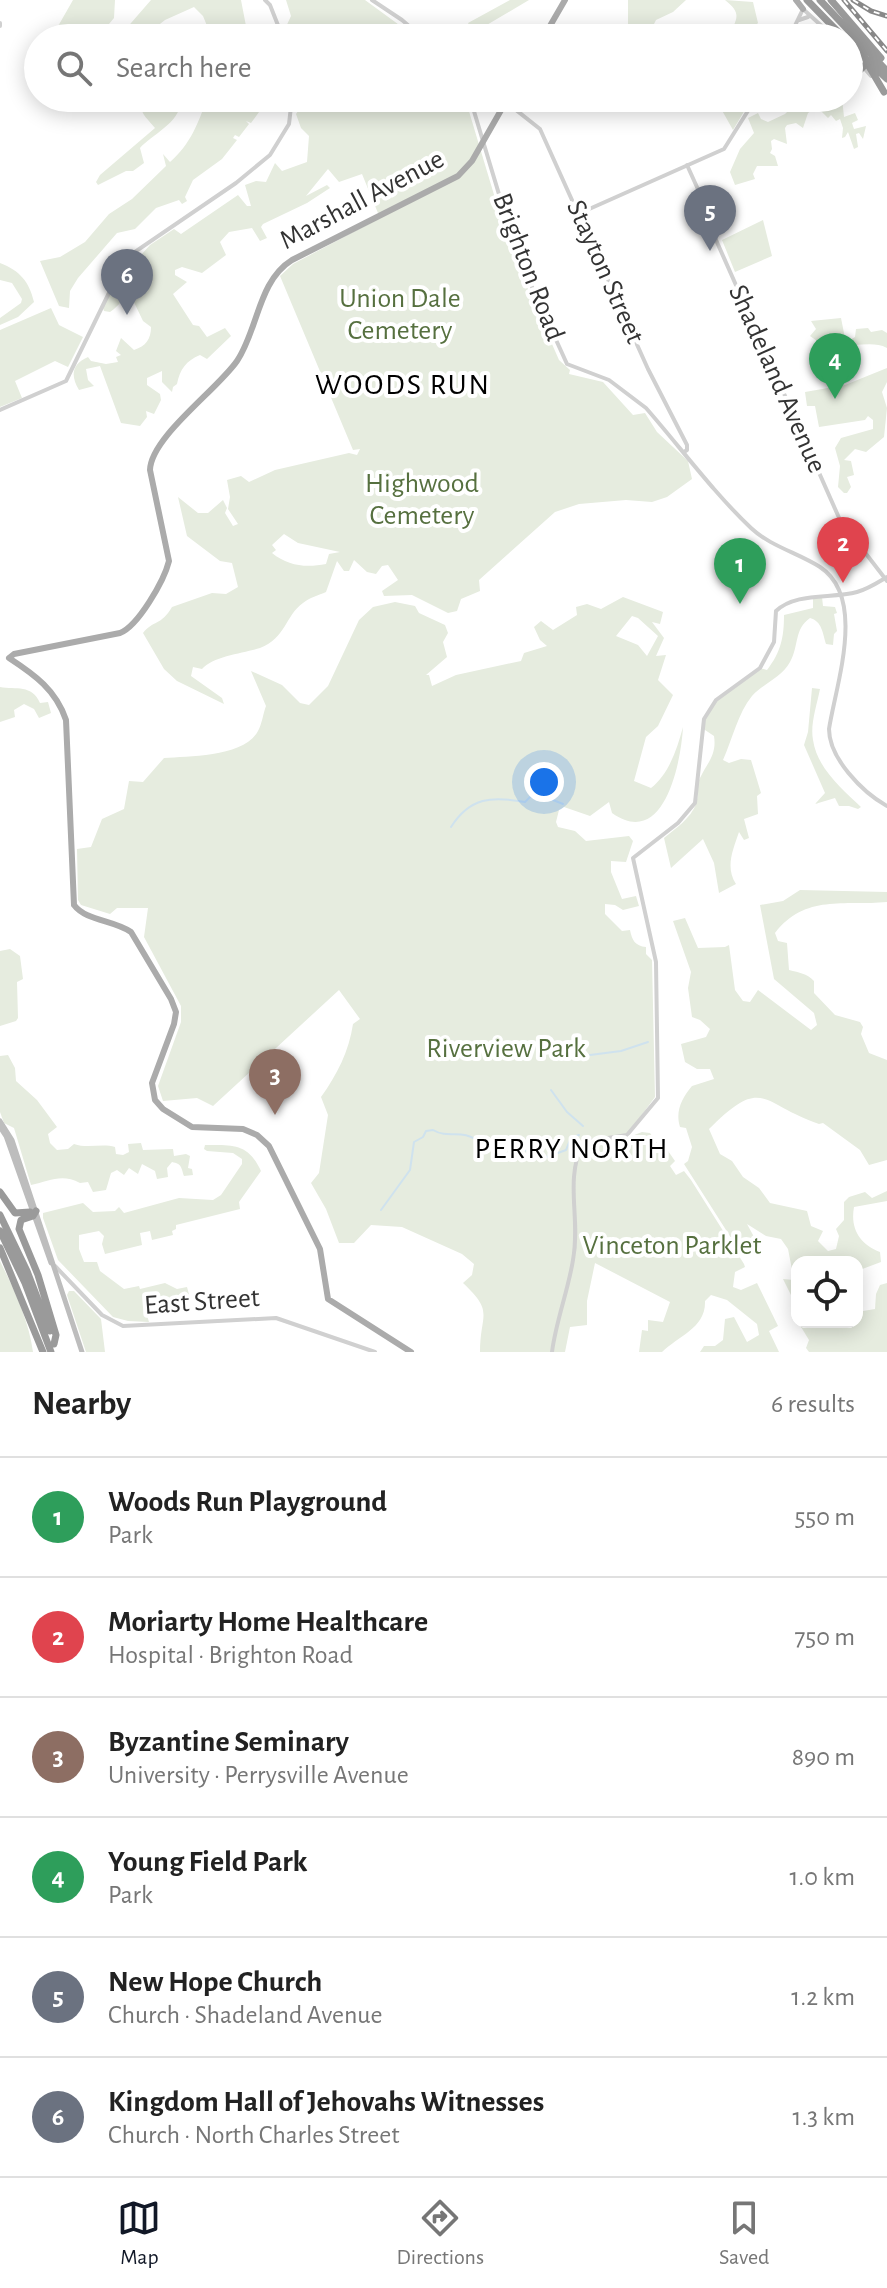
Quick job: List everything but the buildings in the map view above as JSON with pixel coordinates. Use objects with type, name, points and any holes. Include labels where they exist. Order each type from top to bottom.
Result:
[{"type":"highway","points":[[809,0],[831,24]]},
{"type":"highway","points":[[820,0],[843,24]]},
{"type":"highway","points":[[829,0],[849,24]]},
{"type":"highway","points":[[829,0],[847,24]]},
{"type":"highway","points":[[863,40],[887,69]]},
{"type":"highway","points":[[863,44],[887,69]]},
{"type":"highway","points":[[863,56],[886,95]]},
{"type":"highway","points":[[863,57],[887,79]]},
{"type":"highway","points":[[0,1192],[15,1213],[34,1213]]},
{"type":"highway","points":[[34,1213],[21,1220],[18,1226],[38,1275],[56,1335],[54,1349]]},
{"type":"highway","points":[[0,1215],[34,1287],[54,1349]]},
{"type":"highway","points":[[0,1231],[54,1349]]},
{"type":"highway","points":[[0,1248],[41,1352]]},
{"type":"main road","points":[[551,24],[565,0]]},
{"type":"main road","points":[[796,0],[803,9]]},
{"type":"main road","name":"Marshall Avenue","points":[[6,656],[120,633],[136,621],[169,561],[150,470],[152,459],[169,432],[205,398],[237,361],[276,273],[292,260],[378,215],[448,183],[466,168],[500,112]]},
{"type":"main road","points":[[479,128],[490,129]]},
{"type":"main road","points":[[476,153],[487,153]]},
{"type":"main road","name":"Marshall Avenue","points":[[6,656],[33,651]]},
{"type":"main road","points":[[20,666],[22,655]]},
{"type":"main road","points":[[6,656],[40,679],[51,691],[67,725],[74,905],[82,913],[121,925],[134,935],[175,1009],[174,1024],[152,1081],[151,1091],[155,1100],[163,1109],[192,1127],[239,1128],[254,1133],[267,1143],[277,1156],[320,1249],[329,1301],[411,1352]]},
{"type":"main road","name":"East Street","points":[[0,1124],[51,1263]]},
{"type":"main road","points":[[51,1263],[82,1352]]},
{"type":"street","points":[[265,0],[277,24]]},
{"type":"street","points":[[372,0],[407,24]]},
{"type":"street","points":[[797,22],[803,9],[820,24]]},
{"type":"street","points":[[797,22],[808,17]]},
{"type":"street","points":[[863,61],[866,65]]},
{"type":"street","points":[[0,410],[66,381],[126,258],[236,183],[270,155],[289,124],[290,112]]},
{"type":"street","name":"Brighton Road","points":[[474,112],[517,254],[567,364],[609,380],[627,391],[646,408],[753,530],[823,569],[834,580],[840,595]]},
{"type":"street","name":"Stayton Street","points":[[521,112],[539,127],[648,369],[687,445],[684,452]]},
{"type":"street","points":[[578,214],[727,147],[748,112]]},
{"type":"street","name":"Shadeland Avenue","points":[[687,165],[722,253],[840,520],[887,579]]},
{"type":"street","points":[[552,1352],[574,1258],[576,1204],[572,1175],[579,1150],[583,1142],[627,1135],[658,1098],[656,962],[633,858],[678,823],[695,803],[704,719],[715,702],[761,667],[774,642],[776,611],[786,602],[868,589],[887,579]]},
{"type":"street","points":[[840,595],[846,635],[829,729],[830,743],[863,788],[887,806]]},
{"type":"street","name":"East Street","points":[[51,1263],[102,1315],[123,1326],[276,1318],[375,1352]]},
{"type":"street","points":[[62,1295],[67,1289],[76,1287]]},
{"type":"green space","points":[[73,0],[115,0],[114,18],[109,24],[59,24]]},
{"type":"green space","points":[[151,0],[241,0],[246,24],[206,24],[194,7],[160,24],[130,24]]},
{"type":"green space","points":[[286,0],[365,0],[398,24],[287,24],[291,16]]},
{"type":"green space","points":[[510,0],[529,0],[488,24],[468,23]]},
{"type":"green space","points":[[628,0],[686,0],[654,24],[628,24]]},
{"type":"green space","points":[[725,0],[753,2],[758,23],[734,24],[736,14]]},
{"type":"green space","points":[[143,112],[178,112],[140,148],[144,163],[133,171],[126,171],[98,185],[96,182],[100,175],[155,128]]},
{"type":"green space","points":[[202,112],[259,112],[251,123],[246,121],[249,124],[239,137],[235,135],[233,138],[237,140],[222,159],[193,180],[185,197],[187,201],[182,204],[179,200],[156,208],[135,229],[117,233],[78,278],[70,291],[69,308],[59,306],[40,261],[60,257],[85,242],[109,214],[132,199],[166,166],[163,154],[170,162],[177,155]]},
{"type":"green space","points":[[469,112],[510,248],[559,360],[570,370],[569,374],[603,382],[633,415],[645,413],[657,432],[688,461],[692,479],[667,497],[652,502],[626,500],[579,504],[555,512],[479,580],[480,591],[461,599],[457,611],[448,613],[412,595],[384,596],[382,591],[398,580],[388,565],[382,566],[376,574],[367,572],[354,560],[349,571],[344,571],[337,561],[326,592],[297,608],[269,644],[221,658],[202,669],[193,667],[191,676],[222,698],[224,704],[177,681],[164,669],[143,633],[172,607],[212,593],[226,594],[238,587],[232,563],[220,561],[187,536],[178,497],[198,513],[208,513],[223,500],[227,508],[225,513],[233,526],[238,524],[228,509],[230,497],[227,480],[241,476],[249,482],[275,470],[349,453],[357,455],[360,449],[353,450],[280,276],[293,264],[380,218],[362,174],[339,182],[328,169],[306,196],[327,185],[330,188],[263,224],[261,227],[267,238],[260,241],[252,228],[229,232],[220,242],[226,255],[202,273],[182,267],[175,270],[175,275],[187,282],[173,294],[193,325],[199,326],[207,337],[225,328],[231,336],[207,359],[200,355],[187,363],[172,392],[162,382],[162,371],[147,378],[147,385],[160,394],[161,400],[154,414],[146,411],[147,417],[140,426],[121,423],[100,366],[86,369],[88,380],[94,386],[79,390],[74,380],[74,370],[88,357],[91,361],[106,364],[118,362],[116,357],[121,355],[116,351],[121,338],[134,350],[149,338],[151,327],[143,321],[131,296],[137,282],[126,288],[121,302],[110,312],[103,308],[129,259],[141,255],[174,229],[181,234],[238,195],[247,206],[251,206],[245,185],[256,181],[266,182],[275,163],[282,171],[307,162],[309,136],[301,128],[296,114]],"holes":[[[284,534],[298,543],[340,552],[329,554],[326,564],[298,565],[272,553],[276,550],[272,545]]]},
{"type":"green space","points":[[723,112],[744,112],[733,130]]},
{"type":"green space","points":[[810,112],[803,128],[796,123],[787,125],[787,144],[774,139],[771,141],[770,153],[775,156],[778,166],[757,166],[753,174],[755,179],[735,185],[730,172],[740,149],[754,133],[748,118],[758,113],[761,119],[768,122],[785,114]]},
{"type":"green space","points":[[822,112],[843,112],[844,117],[855,113],[858,120],[852,123],[854,129],[866,126],[863,139],[859,133],[856,134],[858,147],[854,149],[848,132],[842,138],[840,119],[836,121],[831,115],[828,118]]},
{"type":"green space","points":[[763,220],[772,256],[735,272],[722,240]]},
{"type":"green space","points":[[0,263],[23,278],[34,302],[18,317],[0,325],[0,318],[22,299],[12,283],[0,280]]},
{"type":"green space","points":[[51,308],[59,325],[83,337],[68,367],[55,361],[15,381],[22,398],[0,407],[0,330]]},
{"type":"green space","points":[[841,318],[845,338],[850,340],[855,337],[856,329],[868,328],[871,332],[882,330],[887,333],[887,348],[874,344],[847,345],[834,340],[821,354],[811,353],[820,343],[810,336],[816,329],[811,321]]},
{"type":"green space","points":[[887,368],[887,382],[882,392],[887,408],[884,437],[866,452],[855,449],[844,460],[851,461],[854,475],[847,477],[851,487],[844,493],[838,487],[840,466],[835,448],[841,438],[873,429],[873,420],[868,416],[865,420],[819,427],[815,406],[807,406],[805,392],[845,385]]},
{"type":"green space","name":"Riverview Park","points":[[623,597],[663,612],[660,624],[652,622],[664,638],[656,656],[666,655],[658,680],[673,695],[658,726],[646,737],[634,781],[651,788],[663,776],[683,727],[673,780],[657,812],[645,820],[630,821],[612,813],[609,802],[590,816],[564,807],[559,810],[556,822],[558,827],[575,831],[586,841],[629,836],[633,841],[626,862],[611,861],[611,872],[622,899],[636,896],[639,906],[623,910],[605,904],[605,914],[622,931],[630,930],[635,942],[646,947],[646,954],[652,960],[655,1097],[624,1139],[642,1132],[650,1133],[661,1149],[666,1148],[675,1161],[670,1166],[676,1175],[684,1171],[691,1180],[744,1264],[745,1267],[735,1272],[733,1287],[741,1290],[757,1283],[778,1326],[769,1331],[779,1352],[700,1352],[704,1346],[715,1346],[723,1340],[725,1319],[734,1317],[747,1342],[759,1335],[757,1324],[727,1300],[711,1295],[705,1301],[701,1318],[690,1331],[662,1352],[639,1352],[642,1330],[648,1331],[648,1320],[663,1322],[670,1302],[595,1263],[587,1301],[587,1325],[570,1327],[565,1352],[480,1352],[484,1314],[479,1301],[463,1283],[472,1275],[474,1264],[462,1254],[402,1227],[371,1225],[354,1243],[339,1243],[326,1209],[311,1183],[319,1173],[328,1115],[321,1097],[342,1062],[353,1024],[360,1019],[339,990],[213,1106],[197,1098],[163,1101],[158,1086],[181,1022],[181,1006],[144,937],[148,908],[117,908],[110,914],[81,905],[78,900],[77,849],[91,847],[102,819],[124,809],[129,781],[143,782],[164,758],[229,750],[251,740],[258,731],[266,706],[251,671],[282,685],[300,703],[309,705],[328,686],[359,620],[373,607],[395,602],[415,606],[419,613],[445,625],[448,633],[443,642],[447,657],[426,675],[429,675],[432,686],[456,675],[521,661],[524,653],[547,646],[534,627],[541,621],[553,630],[577,615],[576,607],[587,604],[601,609]],"holes":[[[632,616],[658,636],[647,656],[638,645],[616,636]]]},
{"type":"green space","points":[[822,597],[823,606],[835,607],[837,613],[834,614],[837,631],[833,645],[826,644],[817,622],[810,618],[805,622],[786,668],[747,703],[723,760],[729,763],[751,760],[761,793],[757,796],[758,814],[744,819],[749,838],[744,840],[739,832],[733,852],[731,871],[736,884],[719,893],[714,863],[703,839],[671,868],[664,838],[687,819],[696,804],[699,781],[714,748],[714,736],[702,728],[705,718],[717,701],[733,687],[760,668],[767,670],[781,644],[784,615],[813,608],[813,598]]},
{"type":"green space","points":[[0,687],[28,690],[40,703],[48,702],[51,713],[39,718],[34,709],[24,704],[14,710],[15,717],[0,722]]},
{"type":"green space","points":[[812,688],[820,689],[812,728],[815,750],[831,777],[861,807],[858,809],[839,806],[835,798],[815,804],[825,793],[804,745]]},
{"type":"green space","points":[[800,890],[887,892],[887,902],[812,907],[799,912],[775,933],[778,941],[787,943],[789,970],[814,981],[814,993],[835,1015],[860,1022],[869,1053],[887,1060],[887,1160],[869,1165],[860,1150],[823,1123],[819,1124],[762,1098],[741,1102],[709,1129],[720,1154],[732,1161],[743,1177],[759,1188],[770,1203],[807,1211],[811,1226],[823,1231],[818,1241],[828,1251],[836,1249],[839,1236],[836,1229],[844,1220],[844,1202],[865,1192],[872,1198],[887,1191],[887,1201],[854,1207],[858,1235],[867,1245],[880,1252],[881,1262],[863,1269],[863,1256],[791,1256],[791,1264],[788,1249],[781,1239],[766,1236],[747,1224],[759,1246],[740,1252],[684,1164],[692,1147],[686,1128],[680,1127],[680,1105],[692,1086],[714,1079],[710,1069],[697,1069],[685,1062],[681,1044],[706,1037],[710,1029],[692,1017],[688,988],[691,972],[673,921],[685,918],[698,948],[729,945],[735,990],[743,1001],[750,1002],[758,990],[811,1030],[817,1025],[814,1013],[774,979],[760,905],[783,901]]},
{"type":"green space","points":[[10,949],[20,956],[23,979],[17,982],[18,1018],[0,1026],[0,951]]},
{"type":"green space","points":[[8,1055],[15,1068],[16,1081],[37,1100],[57,1127],[48,1134],[50,1143],[57,1150],[68,1149],[74,1144],[105,1146],[115,1147],[116,1154],[123,1155],[129,1152],[128,1144],[141,1143],[143,1150],[173,1149],[174,1156],[190,1156],[188,1168],[192,1169],[193,1175],[184,1176],[182,1168],[172,1162],[167,1168],[168,1177],[157,1179],[155,1171],[142,1164],[138,1174],[129,1168],[124,1175],[117,1170],[111,1173],[106,1190],[93,1192],[88,1182],[67,1179],[31,1185],[14,1128],[4,1123],[0,1112],[0,1056]]},
{"type":"green space","points":[[205,1145],[245,1150],[261,1171],[239,1202],[240,1209],[176,1225],[173,1235],[152,1240],[150,1231],[140,1233],[142,1245],[105,1254],[102,1244],[104,1236],[99,1231],[79,1235],[79,1249],[84,1262],[97,1262],[100,1271],[124,1289],[165,1283],[177,1289],[187,1287],[190,1298],[159,1306],[157,1299],[143,1302],[149,1322],[113,1317],[58,1260],[43,1213],[83,1203],[93,1212],[115,1211],[119,1207],[124,1213],[179,1198],[213,1200],[221,1195],[242,1164],[242,1159],[233,1153],[207,1151]]},
{"type":"green space","points":[[0,1261],[16,1294],[33,1352],[0,1352]]},
{"type":"green space","points":[[783,1279],[791,1280],[791,1295]]},
{"type":"green space","points":[[887,1283],[887,1352],[809,1352],[806,1348],[809,1340],[802,1328],[863,1328],[863,1311],[875,1309],[880,1285]]},
{"type":"green space","points":[[69,1291],[74,1291],[101,1319],[105,1352],[86,1352],[67,1295]]},
{"type":"waterway","points":[[451,827],[474,804],[492,799],[525,802],[531,796],[563,804]]},
{"type":"waterway","points":[[590,1055],[621,1051],[648,1042]]},
{"type":"waterway","points":[[551,1090],[567,1112],[583,1126]]},
{"type":"waterway","points":[[381,1210],[410,1170],[414,1142],[426,1131],[462,1134],[481,1143],[501,1139],[547,1157],[566,1150],[571,1138],[579,1135]]},
{"type":"railway","points":[[844,0],[887,51]]},
{"type":"railway","points":[[853,0],[887,16]]},
{"type":"place","name":"New Hope Church","points":[[710,251]]},
{"type":"place","name":"Kingdom Hall of Jehovahs Witnesses","points":[[127,315]]},
{"type":"place","name":"Young Field Park","points":[[835,399]]},
{"type":"place","name":"Moriarty Home Healthcare","points":[[843,583]]},
{"type":"place","name":"Woods Run Playground","points":[[740,604]]},
{"type":"place","name":"Byzantine Seminary","points":[[275,1115]]},
{"type":"district","name":"WOODS RUN","points":[[403,385]]},
{"type":"district","name":"PERRY NORTH","points":[[572,1149]]},
{"type":"park label","name":"Union Dale Cemetery","points":[[400,315]]},
{"type":"park label","name":"Highwood Cemetery","points":[[422,500]]},
{"type":"park label","name":"Vinceton Parklet","points":[[672,1246]]}]
